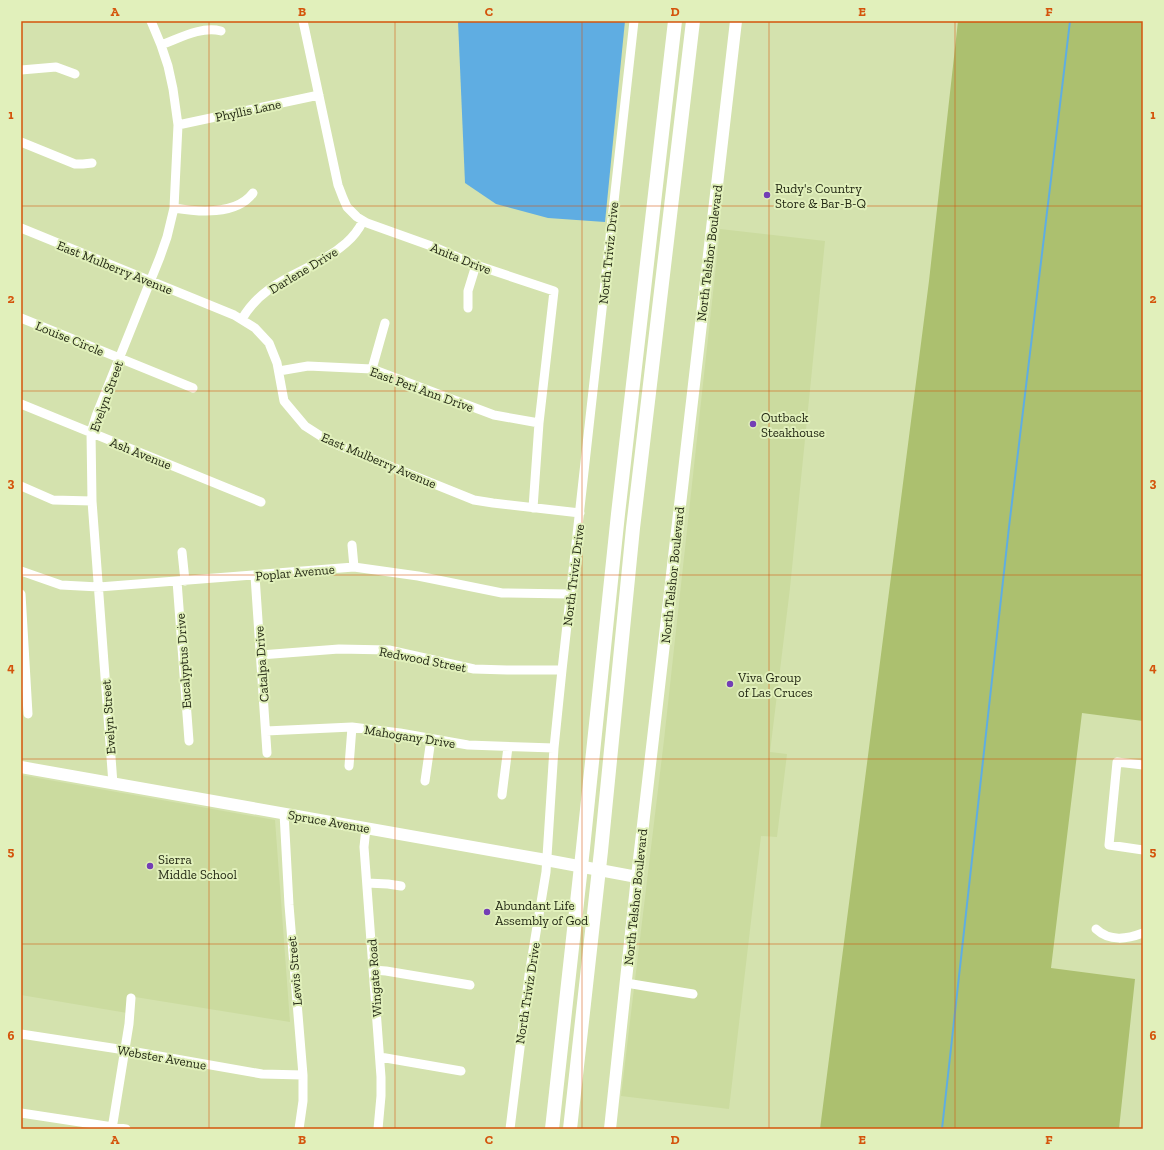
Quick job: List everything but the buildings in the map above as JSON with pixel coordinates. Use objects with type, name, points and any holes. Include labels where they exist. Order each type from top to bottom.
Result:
[{"type":"highway","points":[[552,1129],[618,522],[675,21]]},
{"type":"highway","points":[[570,1129],[601,851],[633,528],[693,21]]},
{"type":"main road","name":"North Telshor Boulevard","points":[[610,1129],[637,877],[736,21]]},
{"type":"main road","name":"Spruce Avenue","points":[[21,767],[637,877]]},
{"type":"street","name":"Evelyn Street","points":[[113,784],[92,501],[91,432],[96,416],[151,281],[167,237],[174,208],[178,125],[171,81],[161,45],[151,21]]},
{"type":"street","name":"Anita Drive","points":[[303,21],[341,194],[348,207],[363,221],[434,247],[476,265],[554,291],[539,423],[533,508]]},
{"type":"street","name":"North Triviz Drive","points":[[510,1129],[529,974],[541,906],[562,670],[634,21]]},
{"type":"street","points":[[161,45],[201,31],[221,31]]},
{"type":"street","points":[[21,70],[56,67],[75,74]]},
{"type":"street","name":"Phyllis Lane","points":[[178,125],[319,95]]},
{"type":"street","points":[[21,142],[75,164],[92,163]]},
{"type":"street","points":[[174,208],[202,211],[230,208],[245,202],[253,193]]},
{"type":"street","name":"Darlene Drive","points":[[242,319],[260,295],[332,254],[347,242],[363,221]]},
{"type":"street","name":"East Mulberry Avenue","points":[[21,228],[242,319],[255,328],[266,339],[273,352],[279,371],[284,401],[305,426],[330,442],[469,498],[493,504],[580,513]]},
{"type":"street","points":[[468,308],[468,291],[476,265]]},
{"type":"street","name":"Louise Circle","points":[[21,318],[193,388]]},
{"type":"street","points":[[372,369],[385,324]]},
{"type":"street","name":"East Peri Ann Drive","points":[[279,371],[308,366],[372,369],[494,415],[539,423]]},
{"type":"street","name":"Ash Avenue","points":[[21,404],[261,502]]},
{"type":"street","points":[[21,486],[53,500],[76,502],[92,501]]},
{"type":"street","points":[[352,545],[354,567]]},
{"type":"street","name":"Eucalyptus Drive","points":[[182,552],[181,581],[188,741]]},
{"type":"street","name":"Poplar Avenue","points":[[21,571],[61,585],[99,587],[354,567],[418,576],[502,593],[570,594]]},
{"type":"street","name":"Catalpa Drive","points":[[254,576],[268,753]]},
{"type":"street","points":[[21,594],[28,714]]},
{"type":"street","name":"Redwood Street","points":[[260,655],[339,649],[389,650],[474,669],[562,670]]},
{"type":"street","points":[[348,766],[352,727]]},
{"type":"street","name":"Mahogany Drive","points":[[266,731],[352,727],[400,733],[468,745],[554,748]]},
{"type":"street","points":[[425,781],[431,739]]},
{"type":"street","points":[[502,795],[508,747]]},
{"type":"street","points":[[1143,765],[1117,762],[1109,845],[1143,850]]},
{"type":"street","name":"Lewis Street","points":[[284,814],[289,905],[303,1075],[303,1101],[299,1129]]},
{"type":"street","name":"Wingate Road","points":[[366,828],[364,847],[380,1057],[381,1096],[378,1129]]},
{"type":"street","points":[[367,883],[401,886]]},
{"type":"street","points":[[1096,930],[1104,935],[1115,938],[1127,938],[1143,933]]},
{"type":"street","points":[[373,970],[470,985]]},
{"type":"street","points":[[626,983],[693,994]]},
{"type":"street","points":[[112,1128],[130,1017],[131,998]]},
{"type":"street","name":"Webster Avenue","points":[[21,1034],[125,1050],[262,1074],[303,1075]]},
{"type":"street","points":[[380,1057],[461,1071]]},
{"type":"street","points":[[21,1113],[126,1129]]},
{"type":"shaded area","points":[[958,21],[1143,21],[1143,721],[1082,713],[1051,968],[1135,979],[1119,1129],[820,1129],[929,281]]},
{"type":"shaded area","points":[[720,229],[825,241],[790,588],[770,752],[787,754],[777,837],[761,836],[729,1109],[621,1096],[664,740]]},
{"type":"shaded area","name":"Sierra Middle School","points":[[21,775],[275,820],[290,1022],[135,997],[133,1014],[21,995]]},
{"type":"water","points":[[458,21],[625,21],[605,222],[548,218],[496,204],[465,183]]},
{"type":"waterway","points":[[942,1129],[1000,602],[1070,21]]},
{"type":"place","name":"Rudy's Country Store & Bar-B-Q","points":[[767,195]]},
{"type":"place","name":"Outback Steakhouse","points":[[753,424]]},
{"type":"place","name":"Viva Group of Las Cruces","points":[[730,684]]},
{"type":"place","name":"Sierra Middle School","points":[[150,866]]},
{"type":"place","name":"Abundant Life Assembly of God","points":[[487,912]]}]
